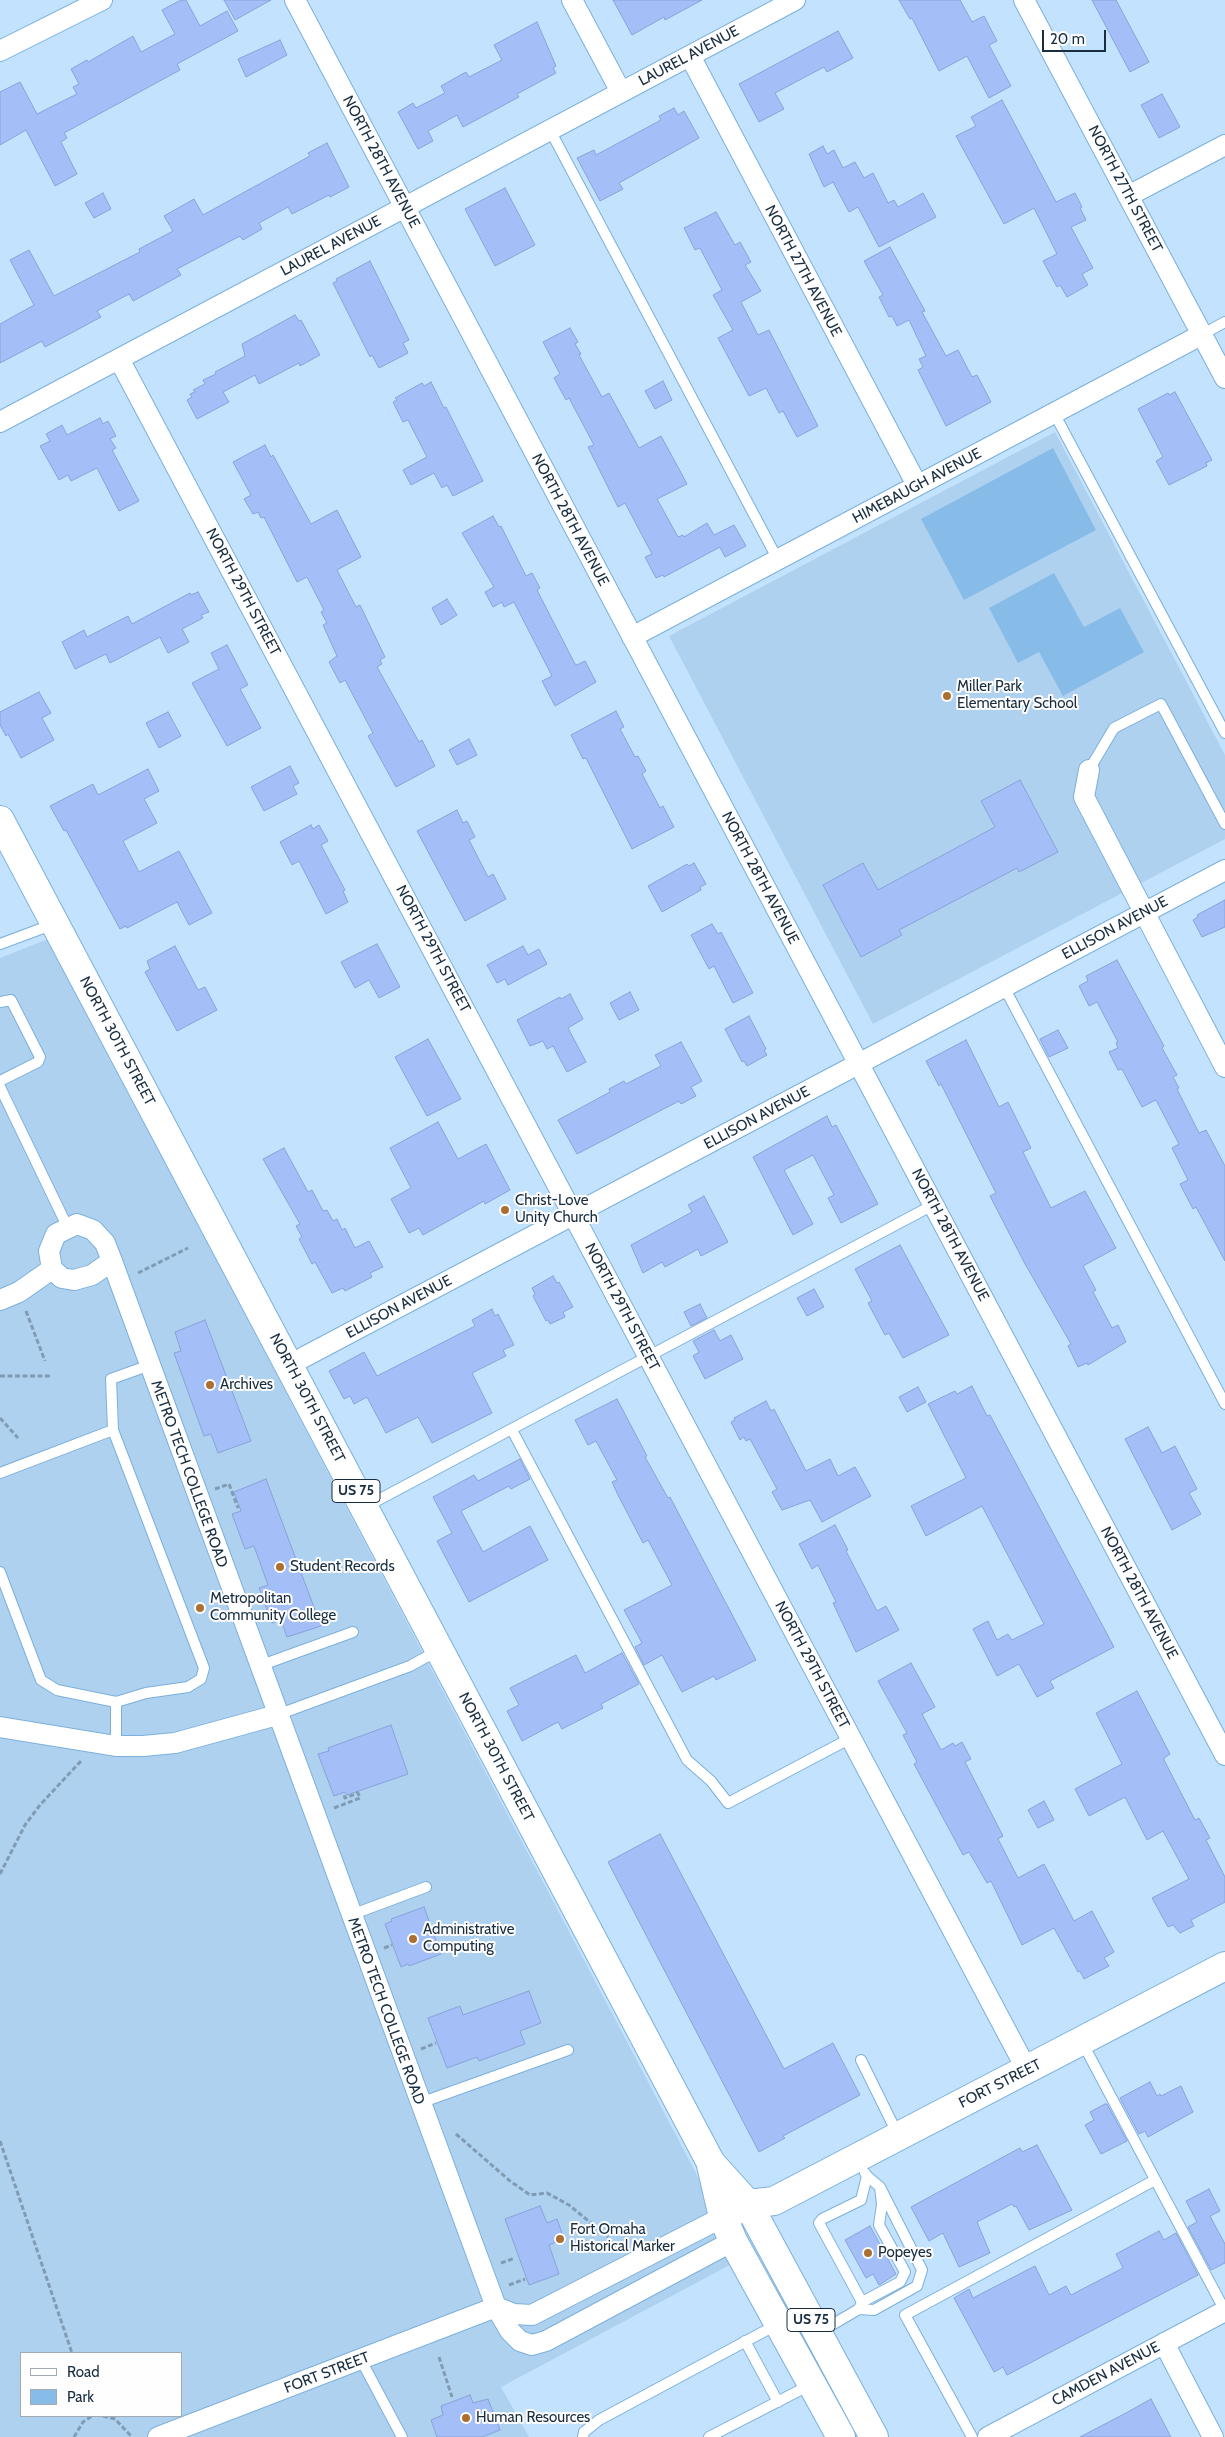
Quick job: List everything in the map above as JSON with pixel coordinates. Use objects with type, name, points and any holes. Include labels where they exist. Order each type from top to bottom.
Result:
[{"type":"main road","name":"NORTH 30TH STREET","points":[[0,820],[710,2163],[754,2215],[874,2437]]},
{"type":"main road","name":"FORT STREET","points":[[728,2229],[754,2215],[774,2201],[862,2168],[898,2137],[1225,1966]]},
{"type":"main road","name":"NORTH 30TH STREET","points":[[710,2163],[728,2229],[841,2437]]},
{"type":"street","points":[[0,51],[102,0]]},
{"type":"street","name":"NORTH 28TH AVENUE","points":[[295,0],[1225,1755]]},
{"type":"street","points":[[572,0],[622,92]]},
{"type":"street","name":"LAUREL AVENUE","points":[[0,422],[796,0]]},
{"type":"street","name":"NORTH 27TH STREET","points":[[1024,0],[1225,378]]},
{"type":"street","name":"NORTH 27TH AVENUE","points":[[690,56],[917,485]]},
{"type":"street","points":[[1128,196],[1225,145]]},
{"type":"street","name":"HIMEBAUGH AVENUE","points":[[632,637],[1202,335]]},
{"type":"street","name":"NORTH 29TH STREET","points":[[119,359],[1027,2070]]},
{"type":"street","points":[[1089,770],[1084,798],[1225,1067]]},
{"type":"street","name":"ELLISON AVENUE","points":[[289,1365],[1225,870]]},
{"type":"street","name":"METRO TECH COLLEGE ROAD","points":[[68,1228],[77,1224],[93,1230],[105,1243],[496,2307]]},
{"type":"street","points":[[68,1228],[56,1234],[50,1251],[52,1269],[62,1278],[74,1280],[92,1276],[112,1261]]},
{"type":"street","points":[[0,1300],[19,1292],[52,1269]]},
{"type":"street","points":[[0,1727],[107,1745],[175,1743],[277,1715]]},
{"type":"street","name":"FORT STREET","points":[[158,2437],[190,2432],[361,2360],[496,2307],[514,2314],[532,2315],[728,2229]]},
{"type":"street","name":"FORT STREET","points":[[496,2307],[510,2331],[520,2341],[532,2344],[546,2342],[728,2229]]},
{"type":"street","name":"CAMDEN AVENUE","points":[[988,2437],[1225,2311]]},
{"type":"street","points":[[1164,2343],[1212,2437]]},
{"type":"lane","points":[[550,130],[778,560]]},
{"type":"lane","points":[[1202,335],[1225,322]]},
{"type":"lane","points":[[1054,413],[1225,733]]},
{"type":"lane","points":[[1089,770],[1114,728],[1161,704],[1225,824]]},
{"type":"lane","points":[[0,944],[55,924]]},
{"type":"lane","points":[[1004,987],[1225,1404]]},
{"type":"lane","points":[[0,1002],[11,1000],[40,1057],[38,1062],[0,1081]]},
{"type":"lane","points":[[0,1087],[68,1228]]},
{"type":"lane","points":[[364,1507],[933,1205]]},
{"type":"lane","points":[[0,1572],[41,1680],[57,1690],[116,1702],[146,1693],[188,1687],[201,1679],[204,1668],[114,1430],[111,1379],[150,1365]]},
{"type":"lane","points":[[0,1473],[114,1430]]},
{"type":"lane","points":[[512,1430],[687,1760],[711,1780],[728,1803],[851,1738]]},
{"type":"lane","points":[[259,1666],[353,1632]]},
{"type":"lane","points":[[277,1715],[410,1666],[440,1650]]},
{"type":"lane","points":[[107,1745],[116,1702]]},
{"type":"lane","points":[[351,1914],[426,1888]]},
{"type":"lane","points":[[1082,2042],[1225,2311]]},
{"type":"lane","points":[[420,2102],[568,2050]]},
{"type":"lane","points":[[861,2060],[898,2137]]},
{"type":"lane","points":[[862,2168],[880,2187],[922,2270],[917,2286],[874,2310],[860,2306],[819,2223],[822,2219],[861,2200],[862,2168]]},
{"type":"lane","points":[[972,2437],[905,2315],[1155,2180]]},
{"type":"lane","points":[[818,2333],[900,2282],[905,2272],[879,2225],[882,2204],[880,2187]]},
{"type":"lane","points":[[583,2437],[584,2432],[599,2420],[779,2323]]},
{"type":"lane","points":[[745,2341],[778,2402]]},
{"type":"lane","points":[[361,2360],[402,2437]]},
{"type":"lane","points":[[709,2437],[812,2384]]},
{"type":"path","points":[[133,1275],[188,1248]]},
{"type":"path","points":[[19,1292],[45,1361]]},
{"type":"path","points":[[0,1376],[50,1376]]},
{"type":"path","points":[[0,1418],[18,1438]]},
{"type":"path","points":[[212,1490],[229,1484],[238,1508]]},
{"type":"path","points":[[0,1874],[26,1825],[40,1805],[107,1745]]},
{"type":"path","points":[[331,1810],[360,1798],[358,1793],[345,1798],[344,1795]]},
{"type":"path","points":[[388,1947],[392,1945]]},
{"type":"path","points":[[420,2049],[436,2043]]},
{"type":"path","points":[[451,2130],[510,2182],[530,2195],[547,2193],[569,2205],[608,2237]]},
{"type":"path","points":[[0,2141],[72,2352]]},
{"type":"path","points":[[500,2263],[515,2258]]},
{"type":"path","points":[[508,2286],[525,2279]]},
{"type":"path","points":[[439,2357],[452,2397]]},
{"type":"path","points":[[74,2437],[83,2422],[90,2417]]},
{"type":"path","points":[[108,2417],[115,2419],[132,2437]]},
{"type":"shaded area","name":"Miller Park Elementary School","points":[[1055,432],[1225,755],[1225,839],[873,1024],[669,636]]},
{"type":"shaded area","name":"Metropolitan Community College","points":[[48,939],[741,2259],[501,2387],[529,2437],[0,2437],[0,958]]},
{"type":"green space","points":[[1053,448],[1096,530],[964,600],[921,519]]},
{"type":"green space","points":[[1054,573],[1084,627],[1120,608],[1144,652],[1063,696],[1039,652],[1018,663],[989,608]]},
{"type":"building","points":[[181,0],[186,0],[200,26],[227,11],[238,31],[177,64],[180,70],[64,133],[67,138],[61,142],[77,174],[55,186],[26,130],[0,145],[0,92],[20,82],[37,114],[77,94],[73,87],[79,84],[71,69],[87,60],[88,62],[133,36],[141,52],[175,34],[162,10]]},
{"type":"building","points":[[224,0],[271,0],[235,20]]},
{"type":"building","points":[[613,0],[702,0],[665,20],[664,17],[632,35]]},
{"type":"building","points":[[899,0],[960,0],[972,22],[984,16],[997,41],[989,45],[1011,86],[989,98],[967,56],[939,71],[912,18],[910,19]]},
{"type":"building","points":[[1092,0],[1116,0],[1149,62],[1130,72]]},
{"type":"building","points":[[537,22],[556,66],[553,68],[556,73],[517,94],[519,97],[463,127],[457,115],[428,131],[433,141],[418,149],[398,112],[413,103],[416,108],[445,93],[441,86],[466,72],[469,77],[502,60],[494,45]]},
{"type":"building","points":[[838,31],[853,58],[827,72],[824,67],[775,93],[784,109],[759,122],[739,84]]},
{"type":"building","points":[[280,40],[287,55],[246,77],[238,59]]},
{"type":"building","points":[[1162,94],[1180,127],[1159,138],[1141,105]]},
{"type":"building","points":[[1002,100],[1056,202],[1075,193],[1082,207],[1080,208],[1086,220],[1071,227],[1093,268],[1082,274],[1088,285],[1067,297],[1060,285],[1057,287],[1043,261],[1057,254],[1034,208],[1004,224],[956,136],[976,126],[971,117]]},
{"type":"building","points":[[674,108],[678,115],[684,111],[699,138],[619,183],[623,189],[600,201],[577,158],[594,150],[596,155],[661,120],[659,116]]},
{"type":"building","points":[[327,143],[349,187],[292,214],[288,207],[259,223],[262,229],[243,240],[240,236],[177,269],[181,275],[161,286],[133,301],[129,294],[97,311],[101,317],[45,347],[42,341],[0,363],[0,324],[34,305],[10,260],[29,250],[54,296],[140,252],[139,249],[173,231],[164,216],[194,199],[203,215],[310,156],[308,153]]},
{"type":"building","points":[[823,146],[827,154],[834,150],[843,168],[855,162],[864,178],[873,173],[888,203],[894,200],[898,207],[923,193],[936,217],[879,247],[858,207],[849,212],[833,182],[824,187],[809,154]]},
{"type":"building","points":[[505,188],[535,245],[495,266],[465,209]]},
{"type":"building","points":[[103,193],[111,209],[94,218],[85,203]]},
{"type":"building","points":[[716,212],[735,245],[740,242],[751,262],[745,265],[761,291],[741,302],[758,335],[769,330],[818,426],[797,437],[783,411],[779,413],[766,388],[749,396],[718,338],[733,330],[713,295],[722,290],[700,248],[695,250],[684,228]]},
{"type":"building","points":[[890,247],[925,311],[922,312],[946,356],[958,350],[972,377],[977,375],[991,402],[946,426],[918,370],[923,367],[919,359],[926,356],[909,320],[897,326],[892,316],[889,317],[879,297],[883,295],[864,261]]},
{"type":"building","points":[[370,261],[409,340],[403,343],[408,353],[379,368],[372,355],[370,357],[333,283],[337,281],[336,279]]},
{"type":"building","points":[[295,315],[299,321],[301,320],[320,355],[300,366],[299,363],[259,384],[255,375],[223,392],[229,402],[197,419],[187,400],[192,397],[190,394],[195,392],[193,390],[205,384],[203,380],[216,374],[215,372],[245,356],[242,344]]},
{"type":"building","points":[[570,328],[578,342],[575,344],[581,354],[579,355],[602,397],[609,393],[639,448],[661,436],[687,484],[657,499],[678,537],[683,535],[684,537],[707,523],[714,535],[734,525],[746,546],[725,557],[720,547],[664,577],[663,575],[656,578],[645,557],[652,554],[625,503],[618,507],[588,447],[594,445],[569,398],[566,400],[554,378],[560,374],[543,342]]},
{"type":"building","points":[[663,381],[672,400],[655,409],[645,391]]},
{"type":"building","points":[[431,382],[444,408],[446,407],[483,481],[453,496],[447,485],[442,488],[434,473],[411,485],[403,470],[427,457],[408,420],[403,422],[393,402],[397,400],[395,398],[422,383],[424,386]]},
{"type":"building","points":[[1175,392],[1212,460],[1206,463],[1207,466],[1169,485],[1156,461],[1163,457],[1138,409],[1168,393],[1169,395]]},
{"type":"building","points":[[100,418],[103,424],[108,421],[116,436],[110,439],[116,448],[112,450],[139,501],[119,511],[97,468],[71,481],[68,475],[59,480],[40,446],[50,441],[46,434],[62,425],[67,435]]},
{"type":"building","points":[[265,445],[271,457],[273,455],[311,524],[337,510],[361,557],[337,570],[356,607],[360,605],[385,657],[380,660],[382,664],[377,667],[419,742],[422,740],[435,766],[396,787],[368,736],[373,733],[345,680],[340,683],[329,662],[337,656],[323,625],[327,623],[321,612],[324,610],[307,577],[297,582],[264,517],[261,518],[258,512],[253,514],[244,499],[251,495],[233,462]]},
{"type":"building","points":[[493,516],[499,527],[501,526],[526,576],[532,573],[540,588],[537,590],[575,664],[577,665],[585,661],[596,682],[555,706],[542,681],[552,676],[514,602],[504,607],[502,602],[493,607],[485,592],[494,587],[462,533]]},
{"type":"building","points":[[198,592],[209,612],[201,615],[203,618],[182,629],[189,642],[168,653],[160,637],[110,663],[106,654],[75,669],[62,642],[84,630],[87,637],[128,616],[132,624],[190,593],[191,595]]},
{"type":"building","points":[[447,599],[457,615],[441,625],[432,608]]},
{"type":"building","points":[[227,645],[248,685],[240,689],[261,728],[227,746],[192,683],[219,669],[211,653]]},
{"type":"building","points":[[39,692],[51,713],[42,718],[54,740],[21,758],[8,734],[6,736],[0,725],[0,712]]},
{"type":"building","points":[[616,711],[624,727],[620,729],[635,757],[638,756],[646,771],[642,774],[660,808],[663,806],[674,827],[632,849],[586,758],[583,759],[571,735]]},
{"type":"building","points":[[168,712],[181,736],[159,748],[146,723]]},
{"type":"building","points":[[469,739],[477,755],[457,765],[449,750]]},
{"type":"building","points":[[290,766],[299,783],[293,786],[297,794],[264,811],[251,787]]},
{"type":"building","points":[[148,769],[159,791],[144,799],[157,823],[123,841],[139,872],[179,851],[212,913],[189,925],[177,902],[127,928],[126,926],[120,929],[66,830],[64,831],[50,806],[93,784],[98,795]]},
{"type":"building","points":[[1020,780],[1058,852],[1019,872],[1017,868],[899,930],[902,935],[861,957],[823,885],[863,863],[878,890],[995,827],[981,801]]},
{"type":"building","points":[[457,810],[463,823],[467,821],[475,837],[469,840],[488,877],[493,874],[506,899],[465,921],[417,831]]},
{"type":"building","points":[[311,825],[313,829],[319,825],[328,841],[321,845],[345,890],[343,891],[348,902],[326,914],[299,861],[292,865],[280,842]]},
{"type":"building","points":[[694,863],[706,884],[700,887],[701,890],[662,912],[648,886],[687,864],[689,866]]},
{"type":"building","points":[[1225,900],[1225,927],[1202,937],[1193,920],[1198,917],[1197,915]]},
{"type":"building","points":[[712,924],[718,934],[721,932],[753,993],[733,1003],[714,966],[709,969],[691,935]]},
{"type":"building","points":[[377,944],[400,987],[379,998],[369,980],[355,988],[341,962]]},
{"type":"building","points":[[175,946],[198,990],[205,987],[217,1010],[177,1031],[145,972],[150,969],[147,961]]},
{"type":"building","points":[[523,946],[528,955],[539,949],[547,964],[508,985],[505,979],[497,983],[487,965]]},
{"type":"building","points":[[1117,960],[1164,1046],[1162,1048],[1177,1075],[1173,1077],[1179,1088],[1177,1089],[1199,1133],[1206,1130],[1225,1166],[1225,1261],[1196,1207],[1193,1209],[1180,1184],[1188,1180],[1172,1148],[1179,1144],[1156,1100],[1142,1107],[1122,1069],[1118,1070],[1109,1052],[1118,1048],[1116,1043],[1118,1042],[1097,1002],[1089,1006],[1079,986],[1088,981],[1086,976]]},
{"type":"building","points":[[630,992],[639,1010],[619,1020],[610,1003]]},
{"type":"building","points":[[570,994],[583,1019],[568,1028],[586,1062],[567,1072],[553,1046],[547,1049],[543,1041],[530,1046],[517,1020],[560,997],[561,999]]},
{"type":"building","points":[[749,1016],[766,1049],[764,1050],[767,1055],[747,1066],[744,1061],[742,1062],[725,1029]]},
{"type":"building","points":[[1058,1030],[1068,1048],[1049,1057],[1040,1039]]},
{"type":"building","points":[[428,1039],[461,1099],[427,1116],[395,1057]]},
{"type":"building","points":[[966,1040],[999,1107],[1008,1102],[1031,1148],[1023,1152],[1051,1208],[1085,1191],[1116,1248],[1083,1266],[1096,1290],[1093,1292],[1112,1328],[1118,1325],[1126,1342],[1088,1365],[1087,1363],[1078,1367],[1068,1346],[1071,1344],[1024,1262],[990,1196],[996,1193],[941,1084],[939,1086],[926,1061]]},
{"type":"building","points":[[681,1042],[702,1081],[691,1087],[696,1096],[681,1104],[679,1101],[577,1154],[558,1120],[610,1092],[609,1089],[624,1081],[626,1084],[661,1066],[655,1055]]},
{"type":"building","points":[[827,1116],[832,1127],[836,1125],[878,1204],[841,1223],[828,1198],[834,1195],[813,1155],[784,1170],[813,1224],[793,1235],[753,1157]]},
{"type":"building","points":[[438,1122],[458,1159],[486,1144],[510,1190],[485,1204],[484,1201],[423,1235],[419,1228],[409,1233],[391,1199],[411,1188],[390,1148]]},
{"type":"building","points":[[284,1148],[308,1192],[312,1190],[323,1211],[327,1210],[333,1221],[337,1219],[342,1230],[345,1228],[355,1248],[369,1241],[383,1267],[370,1273],[372,1277],[345,1291],[343,1288],[332,1293],[315,1262],[312,1264],[299,1239],[302,1237],[296,1226],[300,1224],[263,1159]]},
{"type":"building","points":[[704,1196],[728,1242],[701,1256],[698,1249],[665,1267],[662,1262],[643,1273],[631,1245],[692,1212],[688,1205]]},
{"type":"building","points":[[900,1245],[949,1335],[903,1358],[889,1333],[885,1335],[868,1303],[872,1301],[855,1269]]},
{"type":"building","points":[[553,1276],[557,1283],[559,1282],[573,1307],[563,1312],[565,1317],[550,1324],[548,1320],[546,1321],[533,1296],[535,1294],[532,1288]]},
{"type":"building","points":[[814,1289],[824,1307],[807,1316],[797,1298]]},
{"type":"building","points":[[700,1304],[707,1318],[691,1326],[684,1312]]},
{"type":"building","points":[[492,1309],[495,1316],[498,1314],[514,1345],[503,1350],[506,1356],[472,1373],[492,1413],[432,1443],[418,1417],[386,1433],[367,1397],[354,1404],[350,1396],[344,1399],[329,1371],[364,1352],[377,1376],[475,1326],[472,1320]]},
{"type":"building","name":"Archives","points":[[205,1320],[251,1441],[218,1453],[211,1434],[204,1436],[174,1353],[181,1351],[175,1332]]},
{"type":"building","points":[[714,1330],[720,1341],[731,1335],[743,1359],[705,1379],[693,1356],[699,1352],[693,1341]]},
{"type":"building","points":[[972,1386],[987,1416],[990,1415],[1114,1647],[1050,1681],[1054,1688],[1037,1697],[1019,1664],[997,1676],[973,1629],[988,1621],[997,1640],[1008,1634],[1012,1640],[1044,1624],[982,1506],[926,1536],[911,1506],[966,1478],[928,1404],[955,1391],[957,1394]]},
{"type":"building","points":[[918,1387],[926,1402],[907,1412],[899,1397]]},
{"type":"building","points":[[617,1399],[647,1456],[645,1457],[668,1498],[670,1497],[756,1660],[716,1680],[714,1676],[682,1692],[662,1655],[644,1665],[635,1647],[642,1643],[624,1610],[672,1585],[648,1540],[643,1543],[612,1482],[617,1480],[596,1441],[588,1445],[575,1420]]},
{"type":"building","points":[[766,1401],[771,1411],[774,1409],[806,1471],[830,1459],[838,1476],[855,1467],[871,1496],[822,1522],[810,1500],[782,1510],[772,1492],[777,1489],[750,1439],[746,1441],[744,1437],[740,1440],[731,1422],[735,1420],[734,1418]]},
{"type":"building","points":[[1148,1427],[1162,1453],[1175,1446],[1197,1489],[1189,1493],[1201,1514],[1172,1530],[1125,1439]]},
{"type":"building","points":[[520,1459],[530,1479],[511,1489],[509,1486],[461,1511],[483,1552],[530,1526],[548,1560],[469,1602],[437,1541],[452,1533],[433,1497],[474,1475],[478,1481]]},
{"type":"building","name":"Student Records","points":[[266,1479],[321,1626],[287,1637],[281,1620],[272,1623],[259,1588],[268,1585],[254,1546],[245,1549],[232,1514],[241,1511],[234,1492]]},
{"type":"building","points":[[835,1525],[848,1550],[846,1551],[877,1611],[886,1606],[899,1630],[856,1652],[833,1603],[836,1602],[818,1565],[812,1569],[799,1544]]},
{"type":"building","points":[[622,1653],[639,1684],[601,1704],[603,1708],[562,1729],[558,1722],[522,1741],[507,1711],[519,1705],[510,1688],[576,1655],[585,1673]]},
{"type":"building","points":[[911,1663],[935,1707],[922,1714],[941,1750],[953,1743],[955,1746],[962,1742],[971,1759],[965,1762],[1003,1836],[998,1839],[1018,1878],[1044,1864],[1074,1921],[1092,1911],[1114,1952],[1104,1958],[1109,1966],[1084,1979],[1080,1971],[1078,1972],[1054,1928],[1022,1945],[991,1881],[987,1883],[969,1852],[963,1855],[914,1764],[917,1762],[903,1735],[907,1733],[878,1681]]},
{"type":"building","points":[[1137,1691],[1170,1754],[1164,1760],[1195,1820],[1199,1818],[1210,1838],[1206,1840],[1225,1877],[1225,1902],[1191,1920],[1194,1926],[1180,1933],[1173,1925],[1168,1927],[1152,1898],[1189,1879],[1163,1831],[1147,1840],[1125,1797],[1089,1816],[1075,1789],[1122,1764],[1096,1713]]},
{"type":"building","points":[[391,1725],[408,1774],[347,1795],[345,1792],[334,1796],[318,1754],[329,1751],[328,1748]]},
{"type":"building","points":[[1044,1801],[1054,1820],[1038,1828],[1028,1810]]},
{"type":"building","points":[[660,1834],[784,2069],[833,2043],[860,2095],[783,2136],[785,2138],[759,2152],[608,1862]]},
{"type":"building","name":"Administrative Computing","points":[[424,1907],[441,1954],[409,1966],[408,1964],[401,1967],[385,1924],[392,1921],[391,1919]]},
{"type":"building","points":[[529,1991],[541,2023],[520,2031],[525,2044],[479,2061],[477,2057],[447,2068],[428,2018],[460,2006],[463,2015]]},
{"type":"building","points":[[1150,2082],[1157,2096],[1160,2094],[1161,2096],[1181,2086],[1193,2112],[1148,2137],[1145,2131],[1139,2134],[1120,2098]]},
{"type":"building","points":[[1107,2104],[1127,2141],[1101,2154],[1085,2125],[1094,2120],[1090,2112]]},
{"type":"building","points":[[1037,2145],[1072,2210],[1029,2230],[1016,2206],[1014,2207],[1012,2204],[977,2222],[990,2253],[959,2267],[943,2233],[929,2241],[911,2207],[1020,2148],[1022,2152]]},
{"type":"building","points":[[1209,2189],[1220,2211],[1210,2216],[1225,2244],[1225,2263],[1211,2270],[1188,2227],[1197,2222],[1186,2201]]},
{"type":"building","points":[[540,2206],[547,2223],[557,2219],[564,2239],[549,2245],[559,2274],[529,2285],[505,2219]]},
{"type":"building","points":[[870,2226],[896,2274],[879,2285],[873,2274],[866,2278],[845,2240]]},
{"type":"building","points":[[1159,2231],[1164,2240],[1176,2233],[1198,2275],[1007,2375],[1003,2367],[994,2372],[954,2298],[969,2289],[973,2298],[1035,2266],[1049,2295],[1066,2286],[1071,2295],[1123,2268],[1116,2254]]},
{"type":"building","name":"Human Resources","points":[[470,2395],[473,2403],[488,2399],[500,2430],[482,2437],[437,2437],[431,2420],[443,2415],[441,2406]]},
{"type":"building","points":[[1151,2399],[1171,2437],[1080,2437],[1126,2413]]},
{"type":"place","name":"Miller Park Elementary School","points":[[947,696]]},
{"type":"place","name":"Christ-Love Unity Church","points":[[505,1210]]},
{"type":"place","name":"Archives","points":[[210,1385]]},
{"type":"place","name":"Student Records","points":[[280,1567]]},
{"type":"place","name":"Metropolitan Community College","points":[[200,1608]]},
{"type":"place","name":"Administrative Computing","points":[[413,1939]]},
{"type":"place","name":"Fort Omaha Historical Marker","points":[[560,2239]]},
{"type":"place","name":"Popeyes","points":[[868,2253]]},
{"type":"place","name":"Human Resources","points":[[466,2418]]}]
